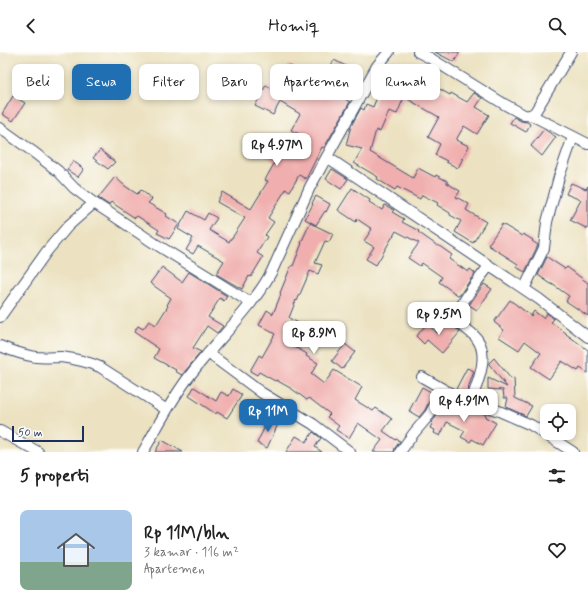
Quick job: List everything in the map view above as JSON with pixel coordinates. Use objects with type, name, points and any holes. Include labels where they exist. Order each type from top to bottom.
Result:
[{"type":"street","points":[[143,452],[190,374],[251,303],[265,284],[310,187],[377,66],[389,52]]},
{"type":"street","points":[[418,52],[504,104],[524,114],[531,115],[588,144]]},
{"type":"street","points":[[531,115],[571,52]]},
{"type":"street","points":[[0,128],[58,171],[74,188],[94,204],[251,303]]},
{"type":"street","points":[[524,289],[544,248],[547,222],[559,177],[573,137]]},
{"type":"street","points":[[327,157],[524,289],[588,337]]},
{"type":"street","points":[[0,317],[68,226],[94,204]]},
{"type":"street","points":[[471,401],[480,377],[483,359],[481,347],[477,338],[462,325],[458,316],[464,301],[489,266]]},
{"type":"street","points":[[0,346],[37,357],[82,360],[91,363],[105,370],[167,410]]},
{"type":"street","points":[[208,353],[262,394],[312,424],[350,452]]},
{"type":"street","points":[[422,377],[457,397],[499,411],[531,425],[572,452]]},
{"type":"street","points":[[400,452],[430,414],[443,389]]},
{"type":"street","points":[[0,430],[38,452]]},
{"type":"building","points":[[435,52],[460,52],[454,62]]},
{"type":"building","points":[[334,60],[342,64],[332,64]]},
{"type":"building","points":[[266,85],[270,88],[270,100],[347,100],[350,102],[324,148],[322,147],[306,179],[299,175],[290,191],[286,189],[268,218],[274,222],[265,235],[267,237],[257,253],[263,257],[251,277],[249,276],[242,289],[216,274],[224,261],[198,246],[193,254],[186,250],[193,238],[178,229],[188,211],[204,220],[208,213],[217,218],[209,230],[229,242],[245,218],[217,202],[222,192],[251,209],[268,181],[265,180],[275,162],[263,154],[273,136],[295,150],[303,136],[291,130],[300,114],[280,102],[273,115],[255,106],[258,100],[262,100],[262,93]]},
{"type":"building","points":[[440,89],[450,95],[451,93],[467,102],[474,93],[482,98],[476,107],[489,115],[477,134],[464,126],[456,140],[469,146],[458,168],[435,155],[440,144],[428,137],[439,117],[409,100],[440,100]]},
{"type":"building","points":[[12,98],[12,100],[20,100],[25,103],[13,121],[2,114]]},
{"type":"building","points":[[376,100],[403,100],[397,114],[389,111],[380,132],[376,130],[370,152],[413,178],[418,168],[435,177],[436,175],[447,181],[447,183],[460,191],[456,197],[469,204],[466,210],[486,222],[473,243],[455,232],[461,221],[437,205],[438,203],[422,195],[420,199],[397,187],[395,190],[377,179],[378,177],[354,163],[362,149],[346,145],[351,126],[361,108],[364,110],[366,104],[373,107]]},
{"type":"building","points":[[514,117],[530,124],[526,132],[510,123]]},
{"type":"building","points":[[544,129],[556,137],[542,156],[531,146]]},
{"type":"building","points":[[100,150],[115,162],[108,169],[93,158]]},
{"type":"building","points":[[73,161],[84,169],[78,177],[67,170]]},
{"type":"building","points":[[332,169],[348,179],[341,189],[326,179]]},
{"type":"building","points":[[115,177],[137,194],[141,190],[152,199],[148,203],[167,214],[166,216],[179,224],[169,239],[157,233],[159,230],[137,216],[135,218],[111,202],[109,205],[98,198]]},
{"type":"building","points":[[571,183],[586,189],[588,186],[588,229],[570,220],[581,200],[566,194]]},
{"type":"building","points":[[352,188],[370,200],[369,202],[382,210],[385,205],[394,210],[392,212],[404,219],[402,222],[419,231],[418,232],[452,255],[449,259],[468,272],[470,269],[475,273],[459,296],[439,282],[442,277],[422,263],[420,266],[408,258],[419,243],[396,231],[376,265],[366,259],[374,247],[364,241],[372,229],[357,219],[356,222],[338,210]]},
{"type":"building","points":[[316,196],[330,204],[316,225],[305,219]]},
{"type":"building","points":[[310,223],[333,234],[329,242],[325,241],[315,263],[322,265],[318,274],[310,271],[289,318],[302,325],[295,338],[296,339],[293,346],[307,354],[306,356],[318,363],[311,374],[324,384],[334,370],[362,387],[355,400],[373,411],[376,408],[392,419],[383,431],[400,441],[394,452],[373,452],[382,440],[358,423],[349,438],[336,430],[339,426],[327,417],[330,414],[309,398],[307,400],[292,389],[259,372],[257,375],[250,371],[259,355],[262,357],[275,334],[259,325],[267,310],[273,314],[281,294],[280,293],[291,266],[293,266]]},
{"type":"building","points":[[502,224],[522,236],[523,234],[538,245],[525,272],[516,267],[518,264],[488,245]]},
{"type":"building","points":[[547,257],[565,269],[567,267],[588,283],[588,316],[566,301],[569,296],[538,275]]},
{"type":"building","points":[[162,267],[182,282],[189,272],[227,296],[224,301],[220,298],[208,317],[223,326],[217,333],[207,326],[193,348],[201,352],[182,375],[154,358],[159,349],[134,332],[138,326],[143,329],[149,321],[156,325],[168,306],[167,305],[171,298],[150,283]]},
{"type":"building","points":[[484,284],[492,289],[477,310],[469,305]]},
{"type":"building","points":[[510,300],[531,316],[534,311],[543,318],[547,313],[554,319],[551,322],[588,350],[588,373],[580,368],[578,371],[562,361],[549,379],[531,367],[541,353],[525,341],[519,350],[499,337],[504,330],[494,322]]},
{"type":"building","points":[[447,321],[460,332],[442,353],[427,340],[424,344],[416,336],[427,324],[437,333]]},
{"type":"building","points":[[345,344],[355,352],[342,369],[332,361]]},
{"type":"building","points":[[494,358],[511,379],[514,378],[515,398],[532,406],[526,416],[506,407],[508,398],[504,398],[503,390],[488,389],[488,378],[507,387],[489,364]]},
{"type":"building","points":[[467,368],[474,371],[467,393],[456,389]]},
{"type":"building","points":[[194,387],[216,401],[221,392],[229,396],[233,389],[242,395],[227,418],[217,412],[216,414],[189,396]]},
{"type":"building","points":[[422,387],[433,393],[425,410],[419,417],[409,411]]},
{"type":"building","points":[[450,401],[481,412],[486,415],[485,417],[496,423],[483,445],[472,439],[470,442],[461,437],[465,431],[447,422],[440,436],[434,433],[435,430],[430,428],[431,423],[439,411],[444,413]]},
{"type":"building","points":[[269,418],[279,422],[267,448],[257,443]]},
{"type":"building","points":[[313,432],[321,438],[315,447],[322,452],[286,452],[296,436],[306,442]]},
{"type":"building","points":[[162,440],[183,452],[155,452]]}]
